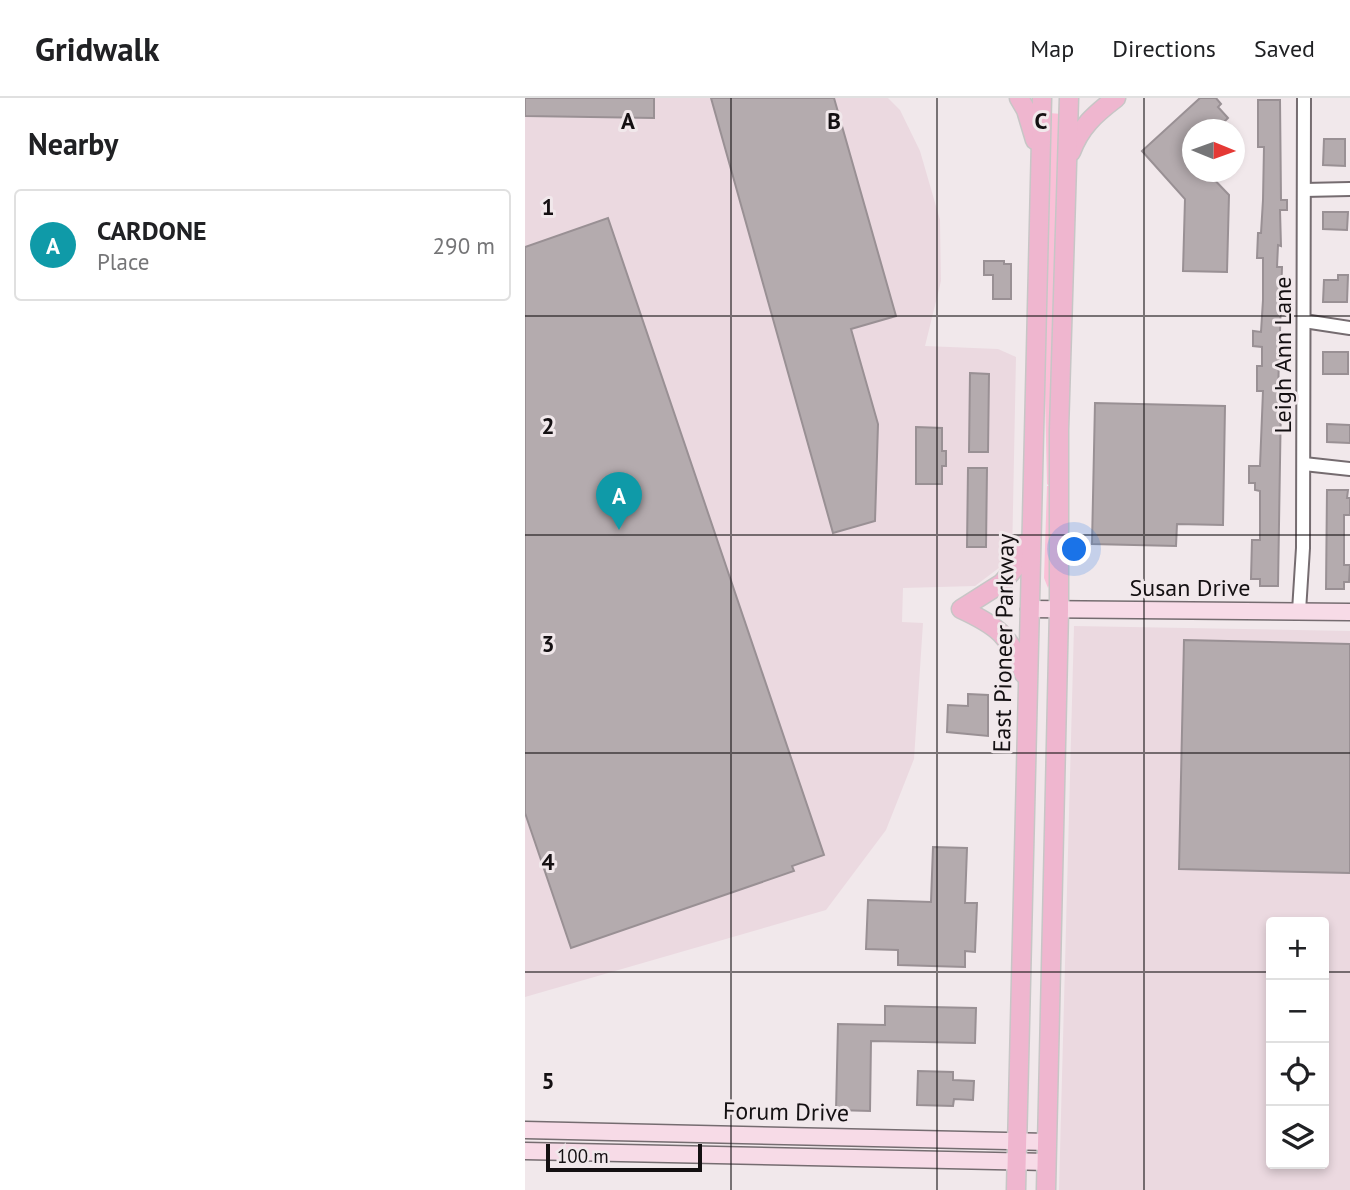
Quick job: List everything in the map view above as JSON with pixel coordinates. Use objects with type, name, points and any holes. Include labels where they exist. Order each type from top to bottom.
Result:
[{"type":"main road","points":[[1019,98],[1026,110],[1040,156]]},
{"type":"main road","name":"East Pioneer Parkway","points":[[1016,1190],[1042,98]]},
{"type":"main road","points":[[1046,1190],[1059,610],[1059,430],[1069,98]]},
{"type":"main road","points":[[1066,165],[1080,131],[1091,117],[1116,98]]},
{"type":"main road","points":[[1028,684],[1019,657],[1007,636],[986,620],[961,609],[1002,583],[1020,562],[1032,506]]},
{"type":"street","name":"Leigh Ann Lane","points":[[1299,611],[1304,464],[1304,98]]},
{"type":"street","points":[[1304,190],[1350,188]]},
{"type":"street","points":[[1304,321],[1350,328]]},
{"type":"street","points":[[1304,464],[1350,469]]},
{"type":"street","name":"Susan Drive","points":[[1029,609],[1350,612]]},
{"type":"street","name":"Forum Drive","points":[[525,1130],[1047,1142]]},
{"type":"street","points":[[825,1157],[826,1135]]},
{"type":"street","name":"Forum Drive","points":[[525,1152],[1046,1162]]},
{"type":"shaded area","points":[[525,98],[888,98],[900,110],[920,151],[940,220],[941,281],[925,346],[998,349],[1016,357],[1012,558],[975,586],[903,588],[902,622],[923,623],[914,759],[886,830],[826,910],[525,997]]},
{"type":"shaded area","points":[[1049,113],[1062,114],[1051,579],[1048,588],[1044,578],[1049,486],[1044,349]]},
{"type":"shaded area","points":[[1074,626],[1350,631],[1350,1190],[1059,1190]]},
{"type":"building","points":[[525,98],[654,98],[654,118],[525,116]]},
{"type":"building","points":[[711,98],[834,98],[896,316],[851,329],[878,424],[875,521],[833,533]]},
{"type":"building","points":[[1200,98],[1216,98],[1221,104],[1218,107],[1227,119],[1182,119],[1182,182],[1217,182],[1229,195],[1227,272],[1183,271],[1185,199],[1142,151]]},
{"type":"building","points":[[1258,100],[1280,100],[1281,200],[1287,200],[1287,210],[1280,210],[1281,246],[1278,245],[1277,267],[1282,267],[1280,332],[1286,332],[1286,354],[1279,354],[1278,400],[1281,400],[1278,586],[1260,586],[1260,579],[1251,579],[1252,540],[1260,540],[1260,491],[1255,490],[1255,483],[1249,483],[1249,466],[1260,466],[1263,391],[1257,391],[1257,366],[1262,366],[1262,347],[1253,346],[1253,331],[1261,332],[1263,300],[1263,258],[1257,258],[1258,233],[1261,233],[1264,147],[1258,147]]},
{"type":"building","points":[[1324,139],[1345,139],[1345,166],[1323,165]]},
{"type":"building","points":[[1323,212],[1348,212],[1347,230],[1323,229]]},
{"type":"building","points":[[608,218],[824,855],[792,866],[794,871],[571,948],[525,813],[525,247]]},
{"type":"building","points":[[984,261],[1004,261],[1004,264],[1011,264],[1011,299],[993,299],[993,275],[984,275]]},
{"type":"building","points":[[1338,275],[1348,275],[1347,302],[1323,302],[1324,280],[1338,280]]},
{"type":"building","points":[[1323,352],[1348,352],[1348,374],[1323,374]]},
{"type":"building","points":[[970,373],[989,374],[988,452],[969,452]]},
{"type":"building","points":[[1095,403],[1225,406],[1223,525],[1177,524],[1176,546],[1092,544]]},
{"type":"building","points":[[1327,424],[1350,425],[1350,443],[1327,442]]},
{"type":"building","points":[[916,427],[942,428],[942,451],[946,451],[946,466],[942,466],[942,484],[916,484]]},
{"type":"building","points":[[968,468],[987,468],[986,547],[967,547]]},
{"type":"building","points":[[1327,490],[1348,490],[1347,498],[1350,498],[1350,515],[1344,515],[1344,565],[1350,565],[1349,582],[1344,582],[1344,589],[1326,589]]},
{"type":"building","points":[[1184,640],[1350,644],[1350,873],[1179,869]]},
{"type":"building","points":[[968,694],[988,695],[988,736],[947,732],[948,705],[968,706]]},
{"type":"building","points":[[933,847],[967,848],[965,903],[977,903],[975,952],[965,951],[965,967],[898,965],[898,950],[866,949],[868,900],[931,902]]},
{"type":"building","points":[[885,1006],[976,1008],[975,1043],[871,1041],[870,1111],[836,1110],[838,1024],[885,1025]]},
{"type":"building","points":[[918,1071],[953,1072],[953,1080],[974,1081],[973,1100],[954,1099],[953,1106],[917,1105]]},
{"type":"place","name":"CARDONE","points":[[619,530]]}]
